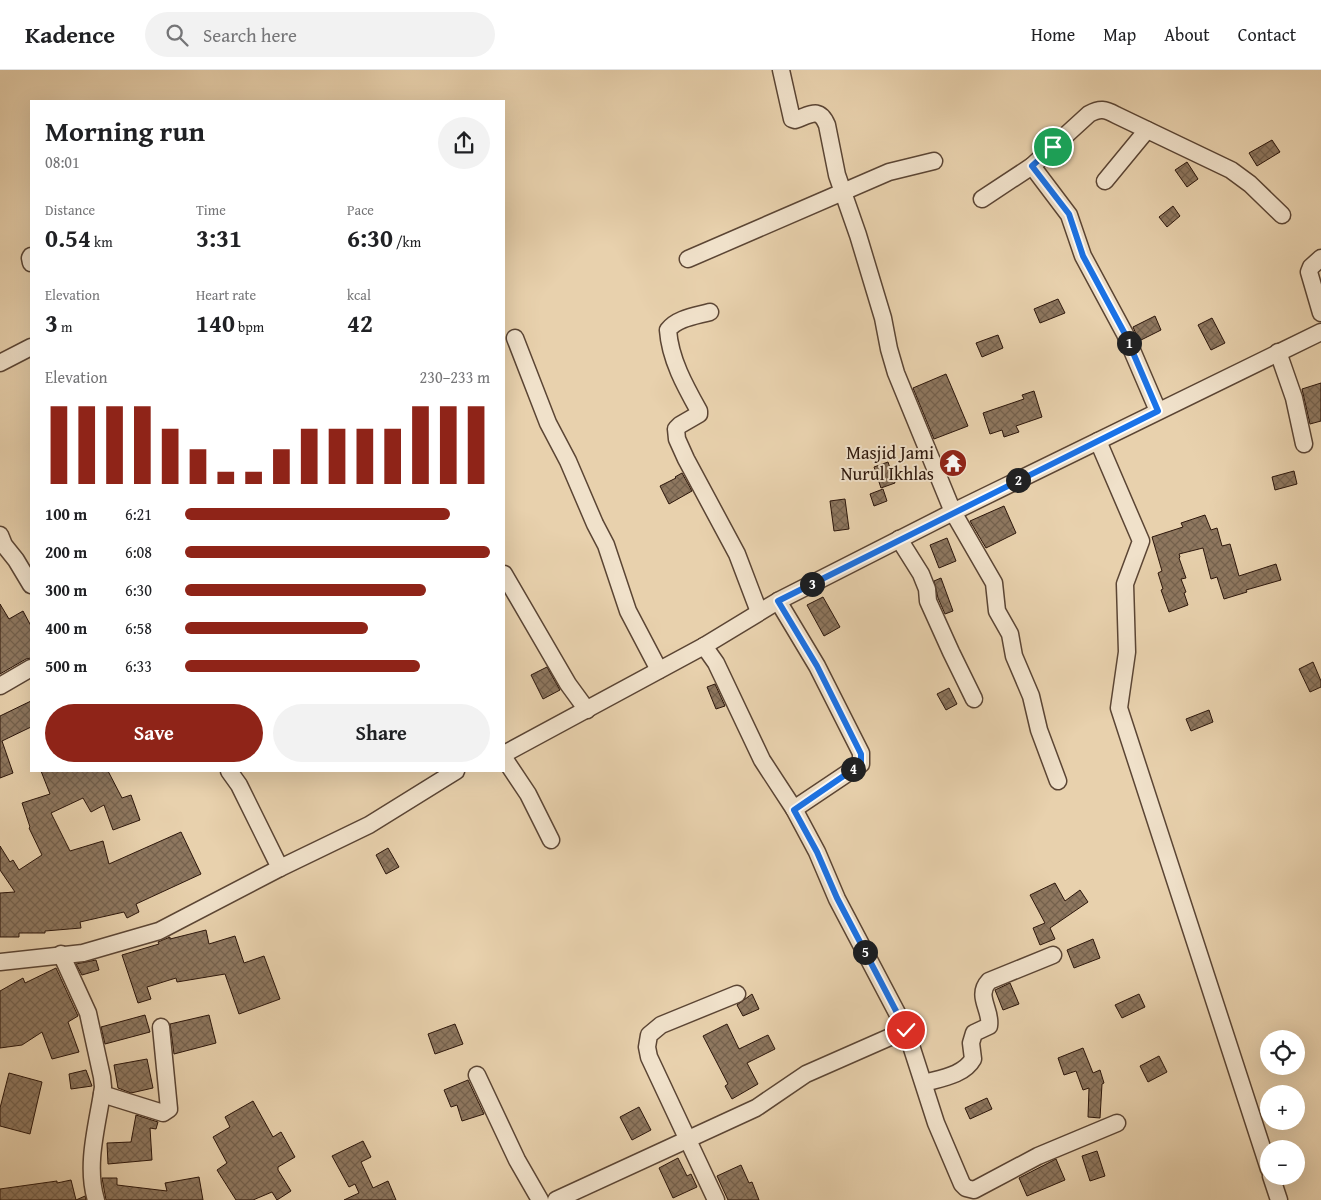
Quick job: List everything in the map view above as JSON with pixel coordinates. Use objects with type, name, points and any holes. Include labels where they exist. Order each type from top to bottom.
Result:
[{"type":"street","points":[[781,70],[792,119],[796,120],[814,113],[820,114],[824,118],[830,136],[837,176],[883,318],[896,373],[954,512],[994,583],[997,611],[1010,634],[1014,656],[1031,696],[1039,730],[1058,780]]},
{"type":"street","points":[[982,199],[1032,166],[1078,124],[1098,109],[1106,109],[1231,170],[1250,184],[1282,215]]},
{"type":"street","points":[[1104,181],[1147,130]]},
{"type":"street","points":[[688,259],[889,172],[934,161]]},
{"type":"street","points":[[1032,166],[1069,214],[1083,256],[1125,334],[1158,411]]},
{"type":"street","points":[[1321,258],[1311,267],[1309,272],[1321,313]]},
{"type":"street","points":[[710,312],[678,321],[672,324],[668,330],[668,339],[682,380],[699,411],[699,414],[680,425],[676,430],[677,439],[700,489],[737,554],[759,612]]},
{"type":"street","points":[[505,755],[704,646],[778,601],[1098,440],[1321,332]]},
{"type":"street","points":[[515,338],[548,423],[568,461],[606,545],[628,611],[659,670]]},
{"type":"street","points":[[0,363],[30,348]]},
{"type":"street","points":[[1278,352],[1294,398],[1304,444]]},
{"type":"street","points":[[1098,440],[1141,540],[1126,584],[1127,652],[1119,708],[1260,1141]]},
{"type":"street","points":[[0,535],[4,545],[16,560],[30,583]]},
{"type":"street","points":[[899,539],[921,574],[927,589],[928,601],[974,699]]},
{"type":"street","points":[[505,576],[568,684],[587,710]]},
{"type":"street","points":[[778,601],[817,666],[862,759],[861,764],[794,810]]},
{"type":"street","points":[[704,646],[716,663],[762,760],[794,810],[817,852],[842,907],[906,1030],[936,1123],[962,1184],[974,1190],[1038,1156],[1117,1123]]},
{"type":"street","points":[[0,686],[30,669]]},
{"type":"street","points":[[505,758],[528,794],[550,840]]},
{"type":"street","points":[[230,772],[239,785],[280,868]]},
{"type":"street","points":[[0,962],[83,953],[159,931],[280,868],[369,825],[453,772]]},
{"type":"street","points":[[61,954],[88,1013],[102,1077],[102,1094],[91,1177],[96,1200]]},
{"type":"street","points":[[924,1083],[968,1068],[974,1059],[971,1043],[974,1033],[989,1026],[990,1018],[983,996],[984,986],[989,982],[1053,955]]},
{"type":"street","points":[[716,1200],[649,1057],[647,1047],[649,1034],[661,1025],[737,994]]},
{"type":"street","points":[[102,1094],[163,1113],[169,1109],[161,1027]]},
{"type":"street","points":[[556,1200],[756,1108],[806,1074],[906,1030]]},
{"type":"street","points":[[477,1075],[517,1160],[540,1200]]},
{"type":"street","points":[[1274,1185],[1279,1200]]},
{"type":"building","points":[[1272,140],[1280,152],[1257,166],[1249,153]]},
{"type":"building","points":[[1187,162],[1198,179],[1187,187],[1175,170]]},
{"type":"building","points":[[1173,206],[1180,216],[1167,227],[1159,217]]},
{"type":"building","points":[[1058,299],[1065,313],[1040,323],[1034,309]]},
{"type":"building","points":[[1155,316],[1161,330],[1139,341],[1133,327]]},
{"type":"building","points":[[1212,318],[1225,343],[1211,350],[1198,325]]},
{"type":"building","points":[[998,335],[1003,348],[982,357],[976,343]]},
{"type":"building","points":[[946,374],[968,426],[934,439],[913,388]]},
{"type":"building","points":[[1321,383],[1321,421],[1310,424],[1302,389]]},
{"type":"building","points":[[1034,391],[1042,417],[1016,426],[1019,432],[1004,437],[1002,430],[990,434],[983,413],[1024,399],[1022,395]]},
{"type":"building","points":[[888,462],[895,483],[881,488],[874,467]]},
{"type":"building","points":[[1294,471],[1297,484],[1275,490],[1272,477]]},
{"type":"building","points":[[682,473],[692,491],[669,504],[660,486]]},
{"type":"building","points":[[883,489],[887,501],[874,506],[870,494]]},
{"type":"building","points":[[845,499],[849,529],[834,531],[830,501]]},
{"type":"building","points":[[1004,506],[1016,533],[986,548],[970,521]]},
{"type":"building","points":[[1205,515],[1211,530],[1217,528],[1222,546],[1230,544],[1239,576],[1276,564],[1281,580],[1246,590],[1247,592],[1224,599],[1217,577],[1211,579],[1203,548],[1179,554],[1186,578],[1181,579],[1188,605],[1169,612],[1161,590],[1163,589],[1158,573],[1162,571],[1152,537],[1183,527],[1181,523]]},
{"type":"building","points":[[947,538],[956,561],[939,568],[930,545]]},
{"type":"building","points":[[941,578],[953,611],[945,614],[938,598],[934,581]]},
{"type":"building","points":[[823,597],[840,627],[824,636],[807,605]]},
{"type":"building","points":[[0,604],[9,619],[23,611],[30,624],[30,658],[0,674]]},
{"type":"building","points":[[1313,662],[1321,681],[1321,687],[1310,692],[1299,669]]},
{"type":"building","points":[[547,667],[560,690],[543,699],[531,675]]},
{"type":"building","points":[[715,684],[725,706],[716,709],[707,687]]},
{"type":"building","points":[[949,688],[957,704],[946,710],[937,694]]},
{"type":"building","points":[[30,701],[30,727],[2,741],[13,773],[0,778],[0,716]]},
{"type":"building","points":[[1209,710],[1213,722],[1191,731],[1186,719]]},
{"type":"building","points":[[41,772],[109,772],[122,798],[131,795],[140,820],[113,830],[104,805],[91,812],[83,798],[51,813],[70,851],[103,841],[109,864],[181,832],[201,874],[136,904],[139,912],[127,918],[124,912],[80,922],[81,928],[45,931],[45,933],[19,933],[19,937],[0,937],[0,893],[15,892],[0,870],[0,846],[10,862],[13,860],[19,870],[42,855],[29,828],[22,803],[50,794]]},
{"type":"building","points":[[388,848],[399,867],[386,874],[376,855]]},
{"type":"building","points":[[1055,883],[1065,901],[1080,890],[1088,902],[1050,928],[1055,939],[1040,945],[1033,928],[1045,923],[1030,895]]},
{"type":"building","points":[[206,930],[209,944],[235,936],[244,963],[264,956],[280,999],[239,1014],[225,974],[177,982],[176,978],[147,987],[151,999],[138,1003],[122,955],[159,944],[158,942],[170,937],[170,939]]},
{"type":"building","points":[[1093,939],[1100,958],[1074,968],[1067,950]]},
{"type":"building","points":[[96,960],[99,970],[82,975],[76,964]]},
{"type":"building","points":[[56,968],[78,1016],[68,1022],[79,1052],[52,1059],[42,1032],[22,1045],[0,1048],[0,991],[23,978],[25,983]]},
{"type":"building","points":[[1010,983],[1019,1004],[1003,1010],[995,990]]},
{"type":"building","points":[[752,994],[759,1009],[743,1016],[737,1005]]},
{"type":"building","points":[[1139,994],[1145,1007],[1122,1018],[1115,1005]]},
{"type":"building","points":[[145,1015],[150,1032],[105,1044],[101,1027]]},
{"type":"building","points":[[209,1015],[216,1043],[174,1054],[170,1024]]},
{"type":"building","points":[[455,1024],[463,1044],[435,1054],[428,1034]]},
{"type":"building","points":[[727,1024],[739,1049],[768,1035],[775,1049],[747,1063],[758,1084],[732,1099],[725,1086],[728,1084],[703,1036]]},
{"type":"building","points":[[1083,1048],[1093,1073],[1100,1070],[1104,1083],[1102,1084],[1100,1118],[1088,1117],[1089,1088],[1083,1090],[1076,1071],[1064,1075],[1058,1058]]},
{"type":"building","points":[[1159,1056],[1167,1072],[1148,1082],[1140,1066]]},
{"type":"building","points":[[147,1059],[153,1088],[131,1093],[118,1088],[114,1065]]},
{"type":"building","points":[[86,1070],[92,1086],[71,1089],[69,1074]]},
{"type":"building","points":[[9,1073],[42,1082],[30,1134],[0,1126],[0,1108]]},
{"type":"building","points":[[468,1080],[484,1114],[462,1121],[457,1105],[451,1107],[444,1090]]},
{"type":"building","points":[[987,1098],[992,1109],[970,1119],[965,1108]]},
{"type":"building","points":[[253,1101],[273,1137],[281,1132],[295,1157],[278,1167],[291,1191],[277,1200],[272,1192],[253,1200],[236,1200],[217,1170],[227,1163],[213,1137],[230,1127],[225,1117]]},
{"type":"building","points":[[639,1107],[651,1130],[632,1140],[620,1117]]},
{"type":"building","points":[[136,1115],[158,1122],[156,1129],[150,1128],[152,1160],[108,1164],[107,1143],[131,1142]]},
{"type":"building","points":[[363,1141],[371,1157],[361,1162],[373,1188],[388,1181],[396,1200],[344,1200],[359,1193],[355,1184],[349,1187],[332,1156]]},
{"type":"building","points":[[1097,1151],[1105,1176],[1090,1181],[1082,1156]]},
{"type":"building","points":[[678,1158],[687,1176],[691,1174],[697,1187],[673,1198],[659,1168]]},
{"type":"building","points":[[1056,1159],[1065,1180],[1027,1196],[1019,1178]]},
{"type":"building","points":[[741,1165],[749,1183],[752,1182],[759,1200],[728,1200],[717,1176]]},
{"type":"building","points":[[199,1177],[203,1200],[106,1200],[102,1178],[117,1178],[117,1185],[167,1191],[165,1183]]},
{"type":"building","points":[[71,1180],[76,1200],[0,1200],[0,1189]]},
{"type":"building","points":[[85,1196],[86,1200],[76,1200]]},
{"type":"place","name":"Masjid Jami Nurul Ikhlas","points":[[953,463]]},
{"type":"route","points":[[906,1030],[837,898],[817,852],[794,810],[861,764],[862,759],[817,666],[778,601],[1158,411],[1125,334],[1083,256],[1069,214],[1032,166],[1053,147]]}]
